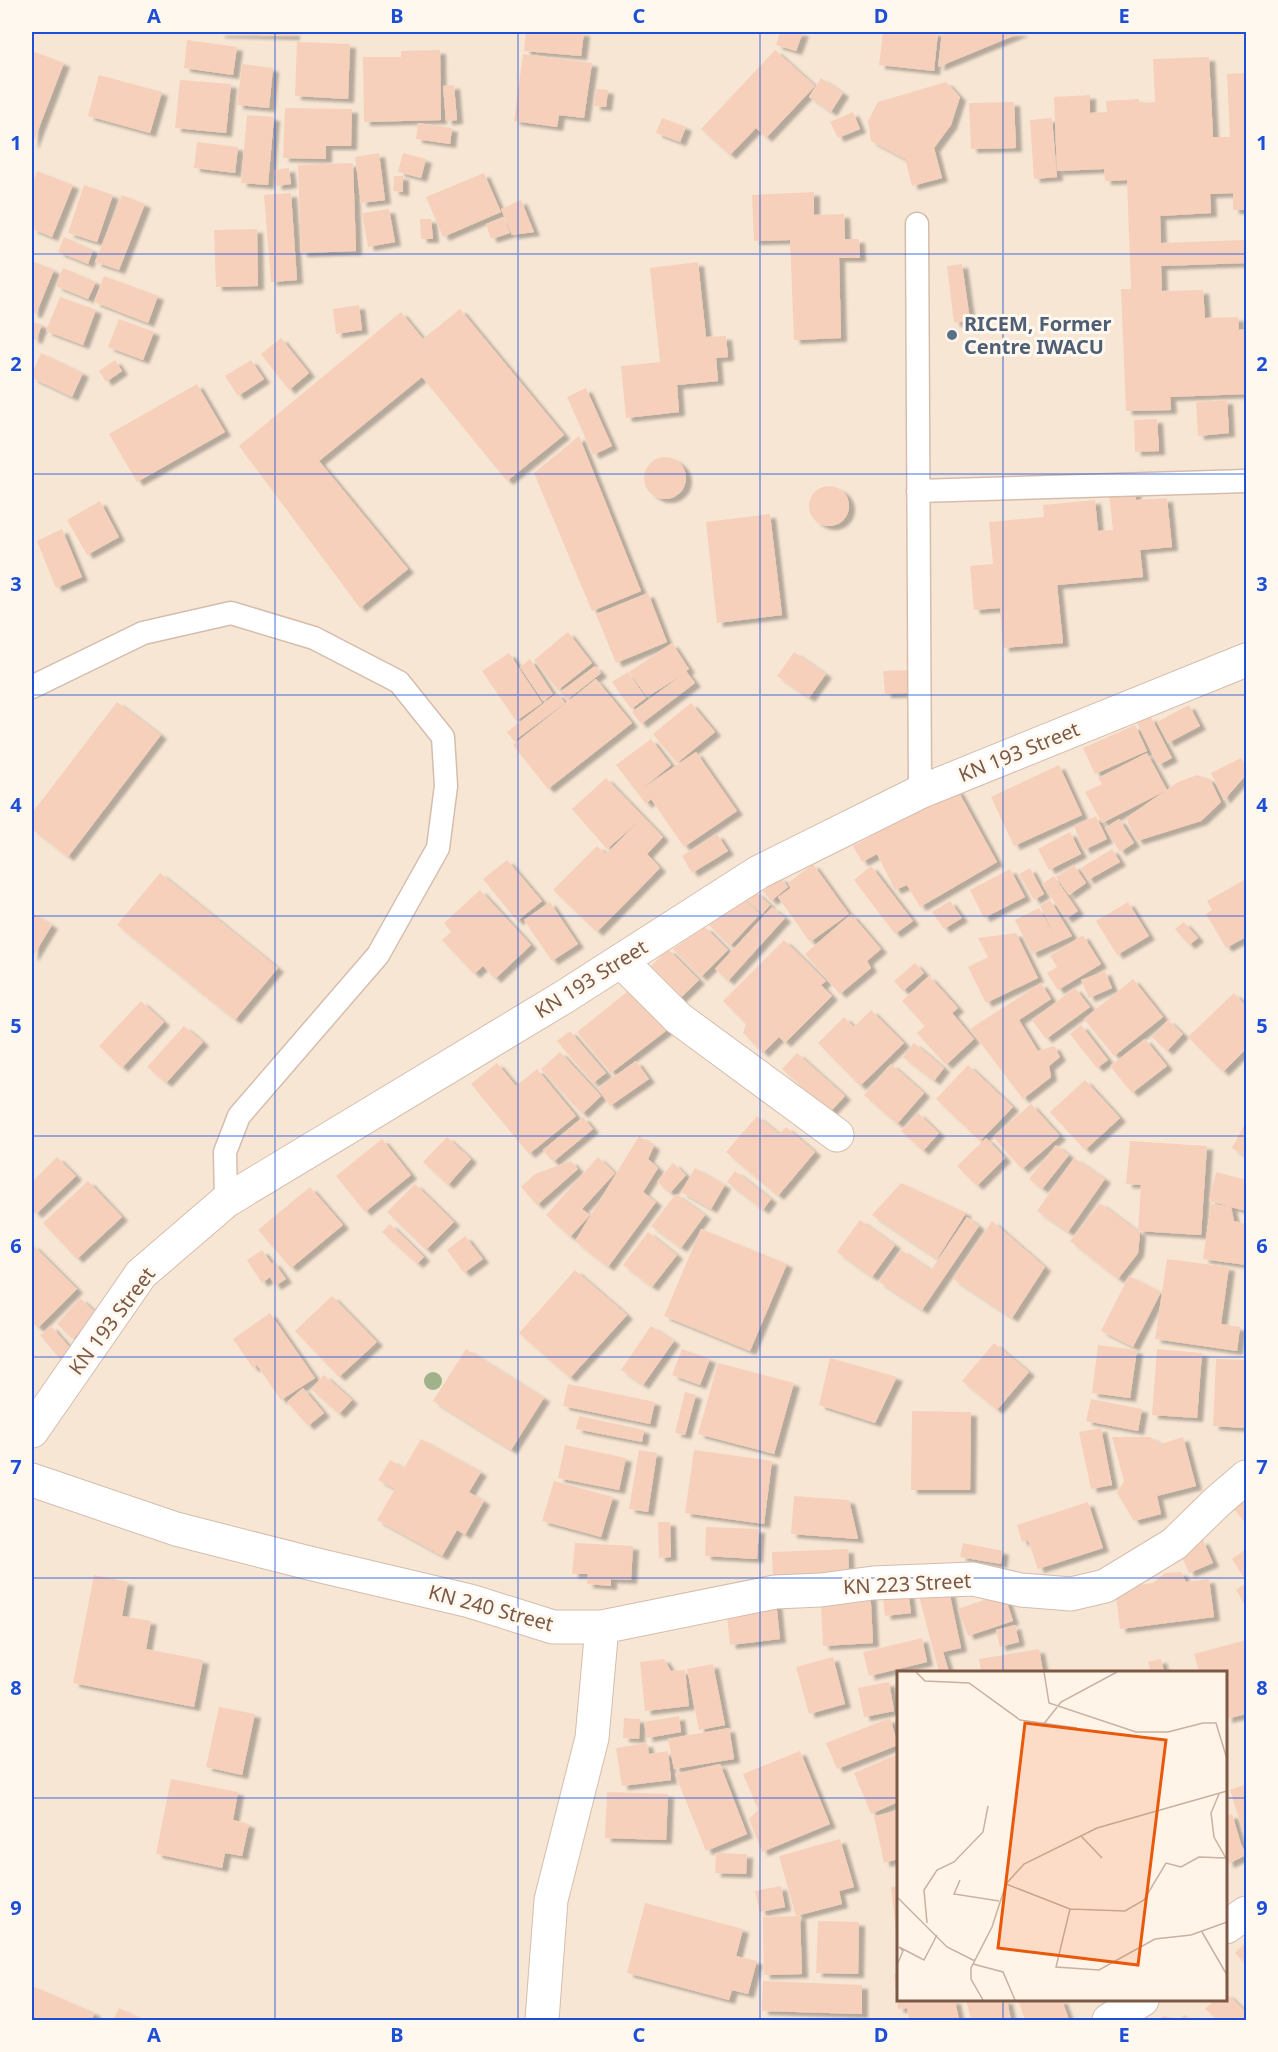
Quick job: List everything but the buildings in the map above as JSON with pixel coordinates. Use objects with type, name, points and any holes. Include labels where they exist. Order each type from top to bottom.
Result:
[{"type":"street","name":"KN 193 Street","points":[[32,1431],[141,1274],[226,1201],[564,997],[759,872],[920,792],[1246,660]]},
{"type":"street","points":[[621,961],[678,1018],[837,1135]]},
{"type":"street","name":"KN 223 Street","points":[[602,1627],[775,1592],[821,1590],[873,1583],[973,1579],[1021,1590],[1071,1593],[1105,1586],[1174,1544],[1246,1477]]},
{"type":"street","name":"KN 240 Street","points":[[32,1480],[176,1529],[470,1601],[553,1627],[602,1627]]},
{"type":"street","points":[[542,2020],[551,1900],[592,1738],[602,1627]]},
{"type":"street","points":[[1227,1926],[1246,1913]]},
{"type":"street","points":[[1109,2020],[1140,2001]]},
{"type":"lane","points":[[917,224],[920,792]]},
{"type":"lane","points":[[918,491],[1246,481]]},
{"type":"lane","points":[[32,687],[143,633],[231,613],[314,638],[399,682],[443,737],[446,786],[438,848],[378,955],[239,1116],[225,1152],[226,1201]]},
{"type":"shaded area","points":[[32,32],[1246,32],[1246,2020],[32,2020]]},
{"type":"place","name":"RICEM, Former Centre IWACU","points":[[952,335]]}]
